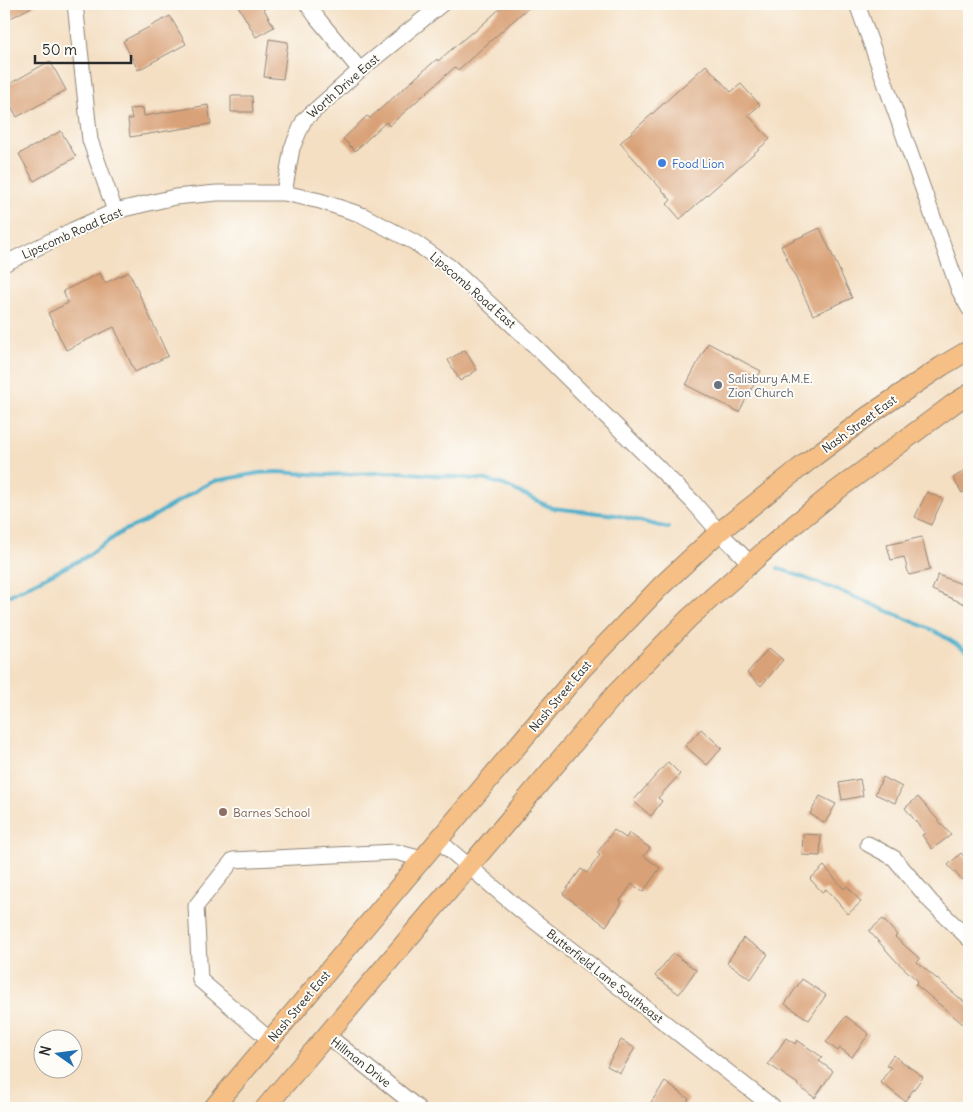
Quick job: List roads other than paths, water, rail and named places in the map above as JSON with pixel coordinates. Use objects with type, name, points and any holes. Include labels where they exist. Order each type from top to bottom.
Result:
[{"type":"main road","name":"Nash Street East","points":[[213,1108],[613,634],[719,532],[868,416],[969,350]]},
{"type":"main road","points":[[265,1108],[328,1036],[617,692],[689,618],[750,563],[836,491],[969,394]]},
{"type":"street","points":[[75,4],[90,140],[115,211]]},
{"type":"street","points":[[307,4],[360,70]]},
{"type":"street","name":"Worth Drive East","points":[[284,193],[292,148],[304,120],[360,70],[442,4]]},
{"type":"street","points":[[858,4],[959,290],[969,308]]},
{"type":"street","name":"Lipscomb Road East","points":[[4,264],[115,211],[175,197],[216,193],[284,193],[320,201],[362,215],[414,242],[450,268],[541,351],[693,502],[750,563]]},
{"type":"street","name":"Butterfield Lane Southeast","points":[[438,840],[519,909],[774,1108]]},
{"type":"street","points":[[868,844],[894,858],[931,902],[969,938]]},
{"type":"street","points":[[270,1040],[200,980],[196,906],[234,860],[396,852],[422,859]]},
{"type":"street","name":"Hillman Drive","points":[[328,1036],[418,1108]]},
{"type":"waterway","points":[[4,598],[84,558],[123,531],[144,522],[204,486],[215,481],[259,473],[277,472],[326,475],[400,472],[487,480],[504,485],[552,508],[616,515],[668,528]]},
{"type":"waterway","points":[[778,568],[850,595],[935,631],[969,652]]},
{"type":"place","name":"Food Lion","points":[[662,163]]},
{"type":"place","name":"Salisbury A.M.E. Zion Church","points":[[718,385]]},
{"type":"place","name":"Barnes School","points":[[223,812]]}]
